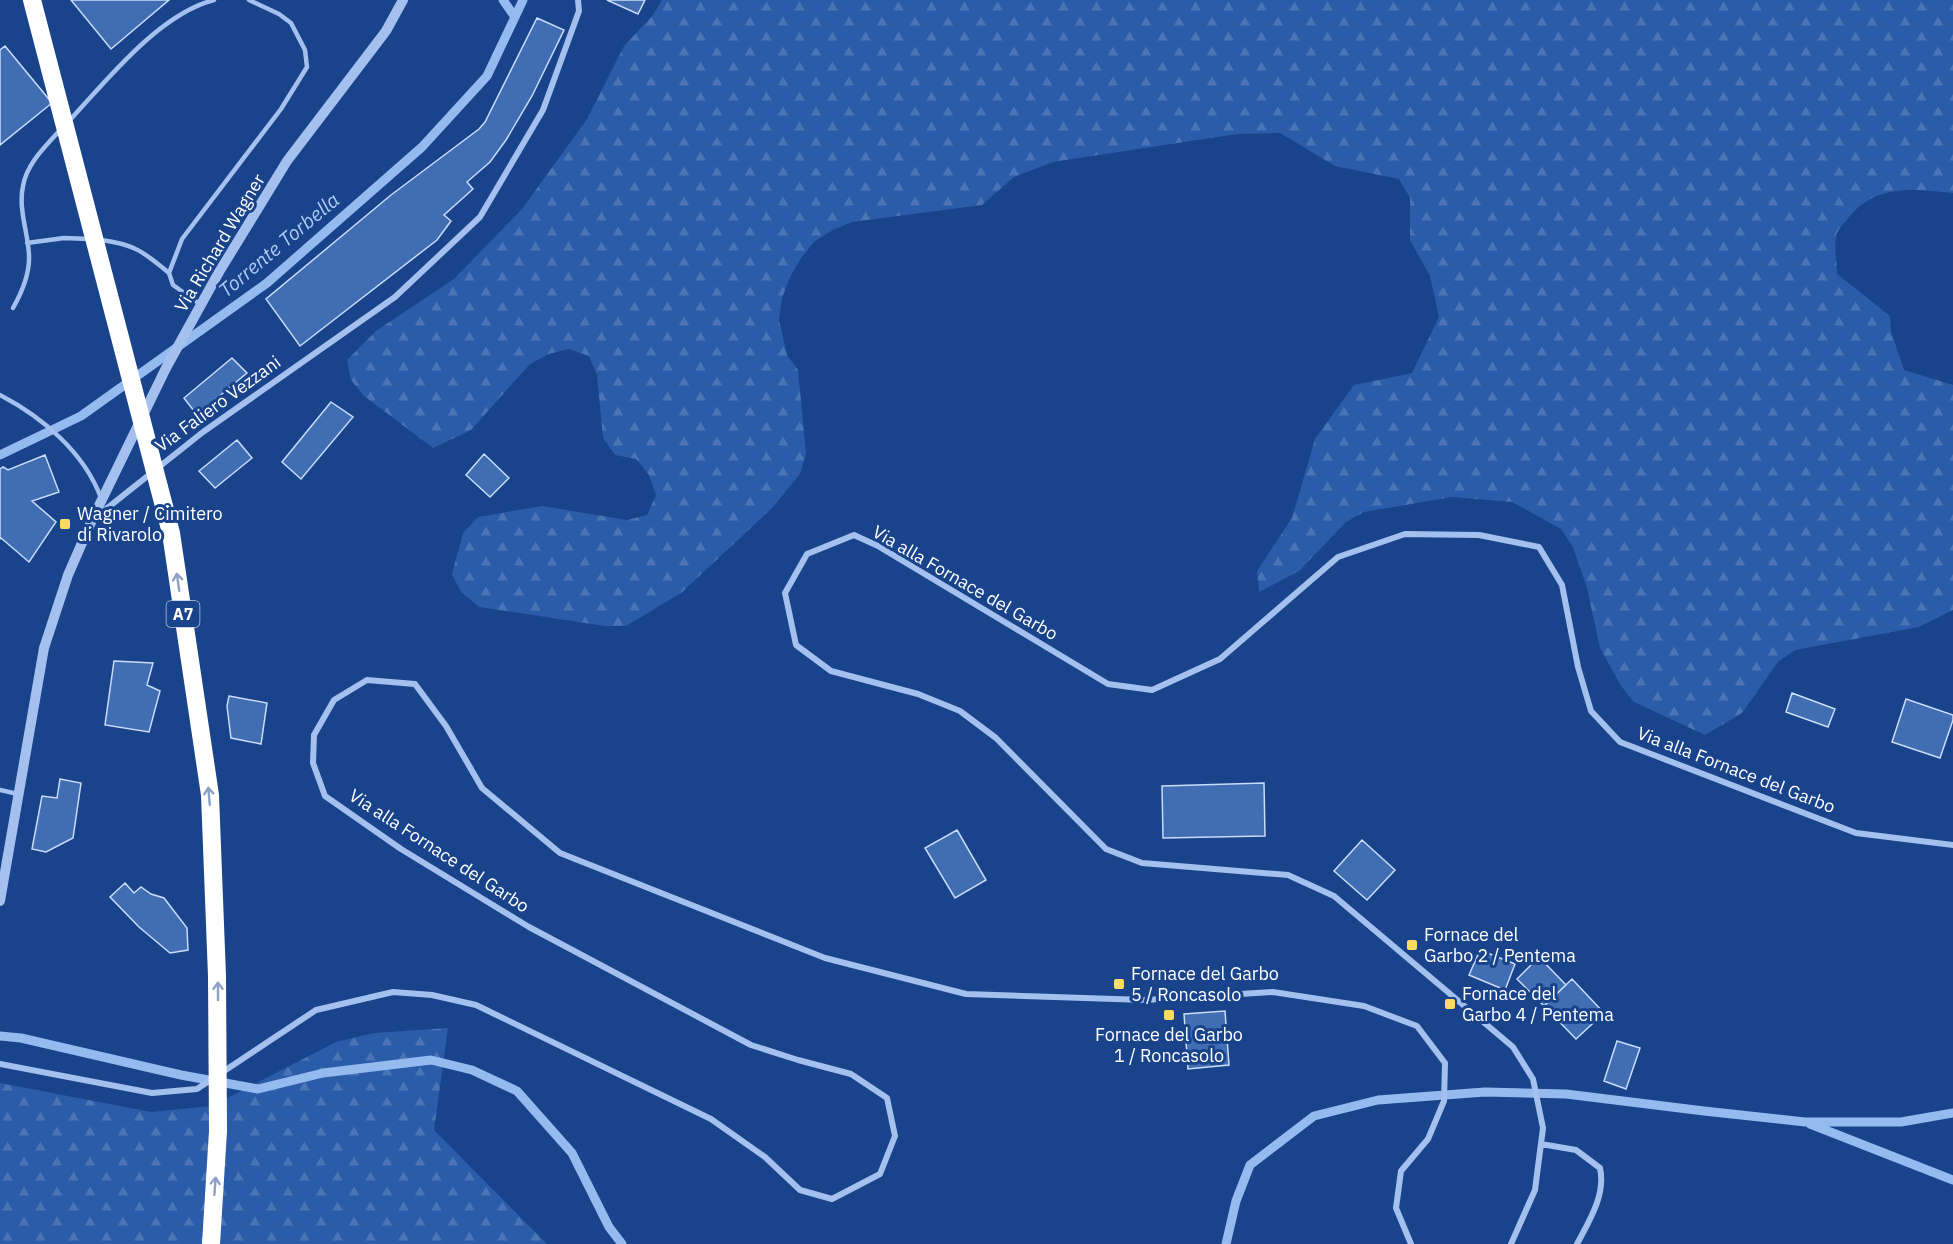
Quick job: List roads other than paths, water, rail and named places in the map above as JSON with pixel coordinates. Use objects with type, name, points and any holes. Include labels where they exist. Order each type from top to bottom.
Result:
[{"type":"highway","name":"A7","points":[[32,0],[171,533],[210,795],[218,976],[219,1131],[212,1244]]},
{"type":"street","name":"Via Richard Wagner","points":[[92,520],[166,368],[219,272],[287,162],[386,31],[403,0]]},
{"type":"street","name":"Via Faliero Vezzani","points":[[0,901],[44,648],[68,575],[92,520],[203,432],[395,297],[480,218],[543,110],[579,11],[578,0]]},
{"type":"street","name":"Via alla Fornace del Garbo","points":[[1512,1244],[1535,1190],[1543,1128],[1533,1079],[1513,1047],[1334,896],[1288,875],[1142,863],[1106,849],[996,738],[960,711],[918,694],[831,670],[796,645],[785,593],[807,554],[854,535],[878,546],[1108,684],[1152,690],[1220,660],[1338,557],[1405,534],[1479,536],[1539,547],[1562,585],[1578,667],[1591,711],[1620,742],[1856,833],[1953,845]]},
{"type":"street","name":"Via alla Fornace del Garbo","points":[[0,1064],[152,1093],[197,1089],[316,1011],[393,992],[432,994],[476,1005],[711,1119],[765,1157],[800,1190],[832,1198],[880,1174],[895,1136],[887,1098],[851,1074],[751,1045],[529,927],[401,849],[325,795],[313,763],[314,735],[334,700],[367,680],[415,684],[446,726],[482,788],[560,853],[825,958],[966,993],[1145,1000],[1273,992],[1364,1006],[1417,1026],[1445,1063],[1445,1082],[1444,1101],[1428,1139],[1401,1171],[1396,1208],[1411,1244]]},
{"type":"street","points":[[1541,1144],[1576,1150],[1599,1168],[1601,1190],[1592,1217],[1577,1244]]},
{"type":"lane","points":[[13,308],[24,288],[30,258],[22,195],[23,184],[35,158],[141,45],[175,18],[205,2],[214,0]]},
{"type":"lane","points":[[201,305],[172,285],[169,273],[182,239],[281,110],[307,67],[305,50],[291,23],[279,14],[249,0]]},
{"type":"lane","points":[[27,243],[74,238],[119,242],[137,248],[169,273]]},
{"type":"lane","points":[[0,395],[26,409],[66,444],[86,467],[102,500]]},
{"type":"lane","points":[[0,790],[19,794]]},
{"type":"waterway","points":[[503,0],[515,17]]},
{"type":"waterway","name":"Torrente Torbella","points":[[0,455],[81,416],[267,283],[422,147],[487,76],[523,0]]},
{"type":"waterway","points":[[0,1036],[21,1038],[181,1075],[258,1089],[323,1073],[431,1060],[472,1070],[517,1091],[572,1153],[609,1227],[622,1244]]},
{"type":"waterway","points":[[1226,1244],[1236,1201],[1250,1165],[1314,1116],[1378,1100],[1485,1092],[1566,1094],[1805,1122],[1901,1122],[1953,1113]]},
{"type":"waterway","points":[[1810,1124],[1953,1180]]},
{"type":"place","name":"Wagner / Cimitero di Rivarolo","points":[[65,524]]},
{"type":"place","name":"Fornace del Garbo 2 / Pentema","points":[[1412,945]]},
{"type":"place","name":"Fornace del Garbo 5 / Roncasolo","points":[[1119,984]]},
{"type":"place","name":"Fornace del Garbo 4 / Pentema","points":[[1450,1004]]},
{"type":"place","name":"Fornace del Garbo 1 / Roncasolo","points":[[1169,1015]]}]
